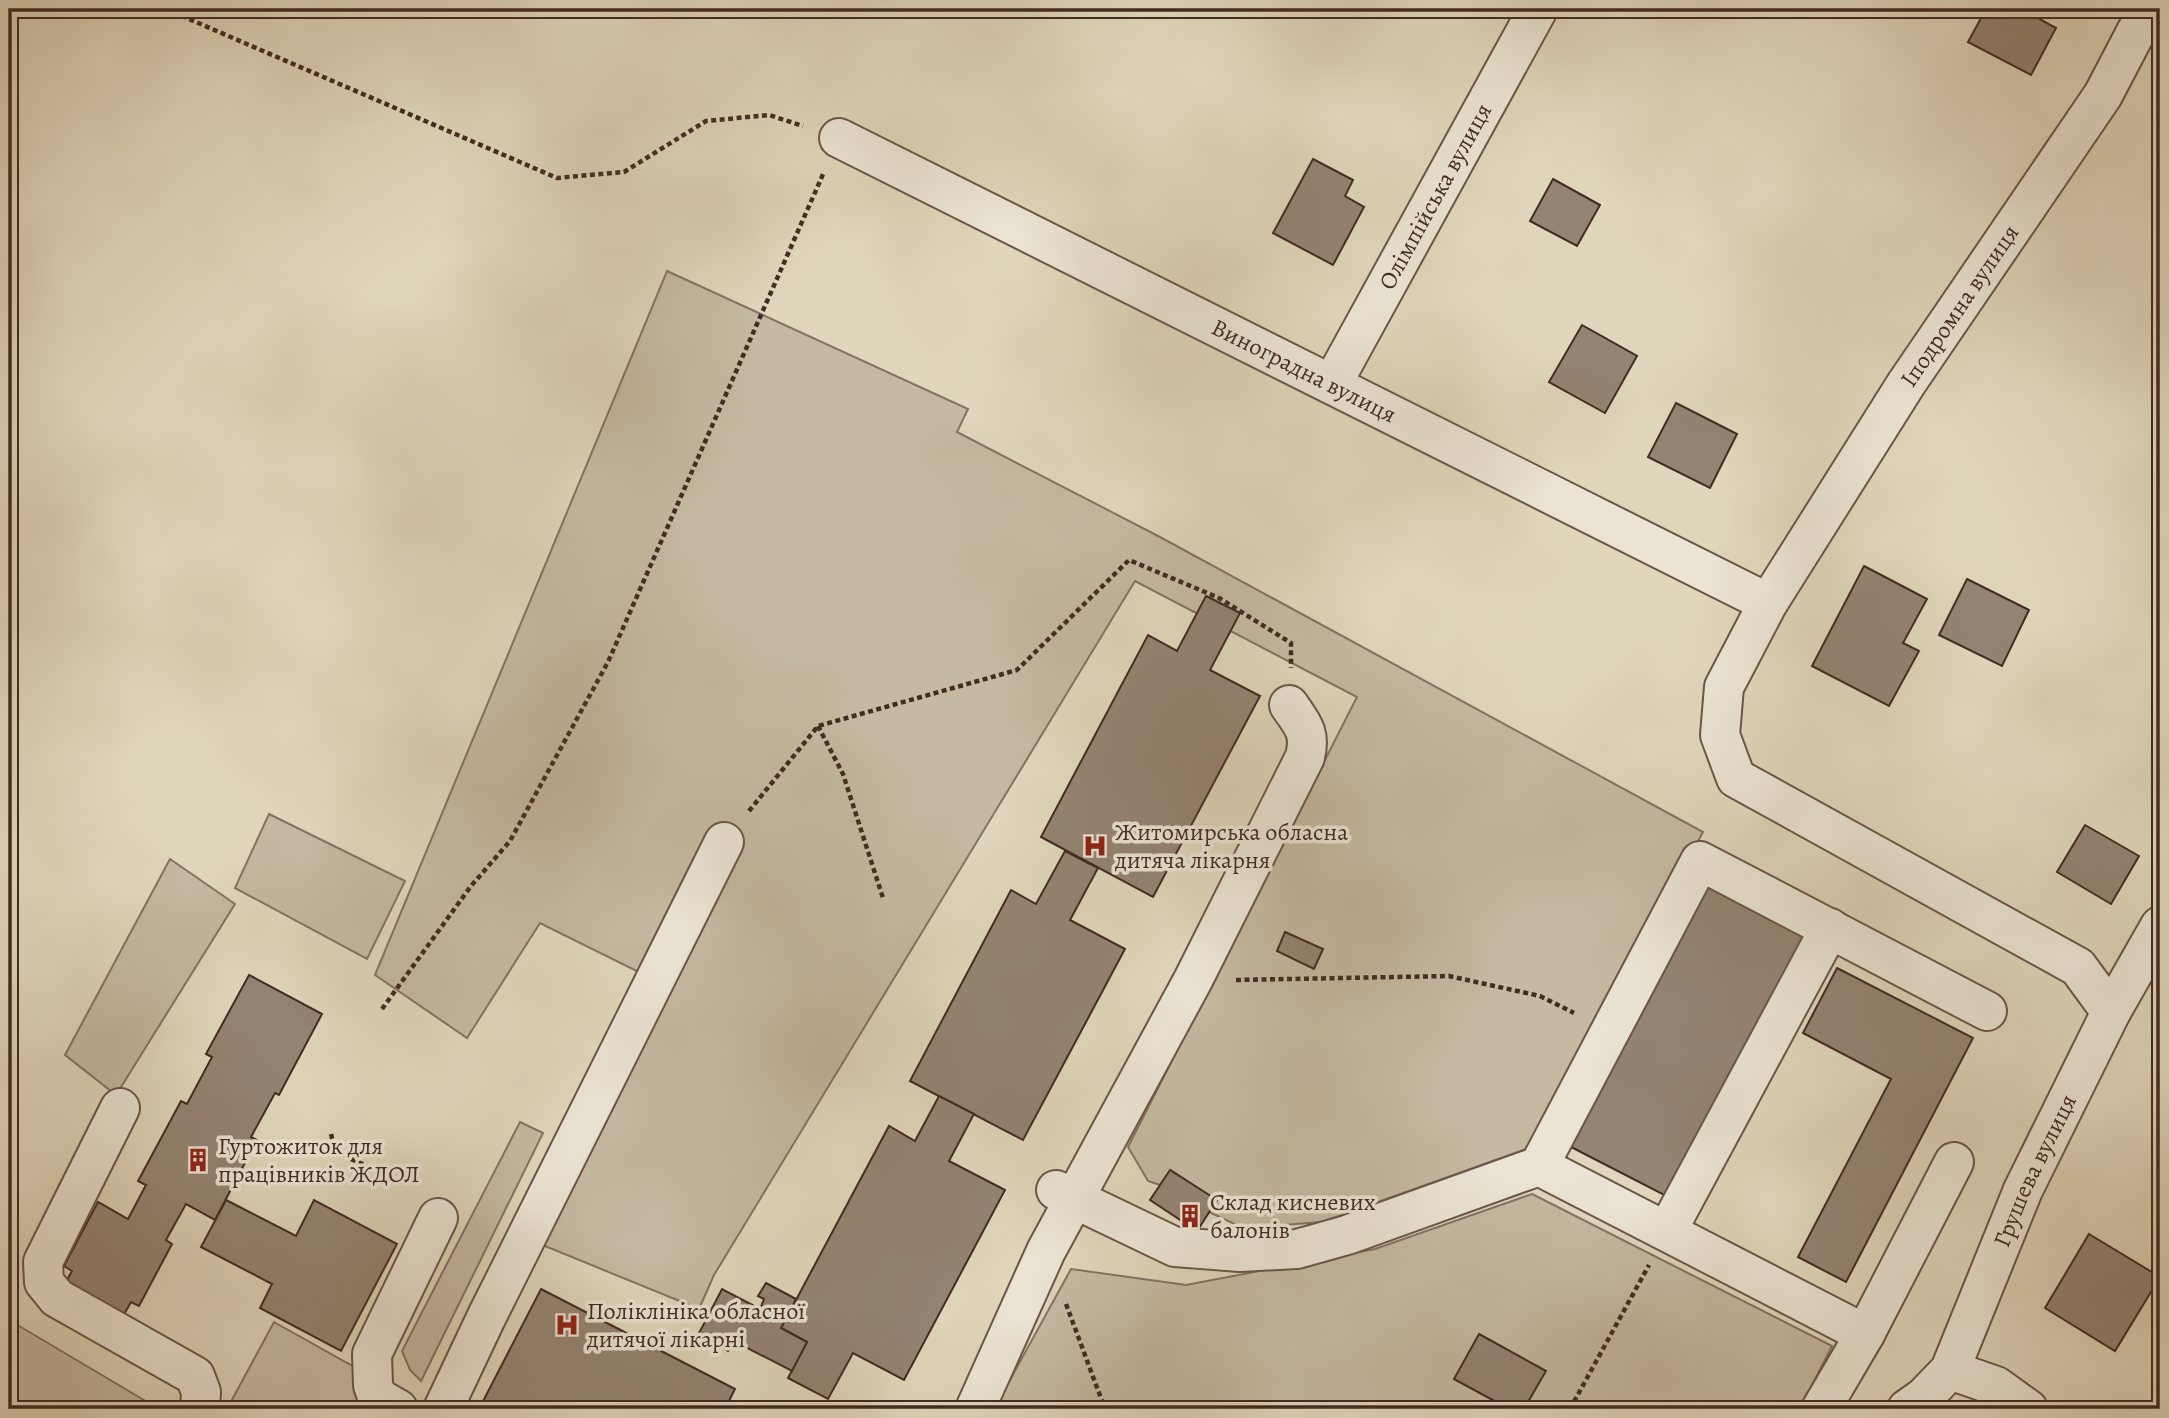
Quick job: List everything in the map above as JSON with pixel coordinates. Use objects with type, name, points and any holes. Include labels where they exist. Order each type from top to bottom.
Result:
[{"type":"street","name":"Олімпійська вулиця","points":[[1332,384],[1538,9]]},
{"type":"street","name":"Іподромна вулиця","points":[[2111,1012],[2078,967],[1736,778],[1720,735],[1724,687],[1768,603],[1906,384],[2103,95],[2148,9]]},
{"type":"street","name":"Виноградна вулиця","points":[[839,138],[1768,603]]},
{"type":"street","points":[[975,1409],[1046,1251],[1065,1194],[1193,981],[1305,757],[1309,742],[1305,728],[1289,705]]},
{"type":"street","points":[[443,1409],[724,842]]},
{"type":"street","points":[[1065,1194],[1174,1247],[1240,1252],[1297,1249],[1348,1235],[1539,1166],[1700,861],[1987,1011]]},
{"type":"street","name":"Грушева вулиця","points":[[1907,1409],[1950,1370],[2023,1190],[2111,1012],[2160,926]]},
{"type":"street","points":[[1667,1231],[1830,928]]},
{"type":"street","points":[[120,1108],[43,1262],[44,1282],[57,1298],[195,1376],[201,1392],[200,1409]]},
{"type":"street","points":[[1821,1409],[1865,1334],[1954,1162]]},
{"type":"street","points":[[1539,1166],[1865,1334]]},
{"type":"street","points":[[398,1409],[377,1396],[373,1385],[372,1354],[438,1218]]},
{"type":"street","points":[[1950,1370],[1996,1386],[2028,1409]]},
{"type":"path","points":[[166,9],[557,178],[624,172],[706,121],[769,115],[839,138],[608,662],[510,841],[471,886],[382,1009]]},
{"type":"path","points":[[724,842],[818,726],[1017,670],[1129,561],[1219,598],[1291,643],[1289,705]]},
{"type":"path","points":[[818,726],[843,774],[883,898]]},
{"type":"path","points":[[1193,981],[1449,976],[1540,996],[1611,1031]]},
{"type":"path","points":[[331,1134],[334,1147],[349,1158],[369,1167]]},
{"type":"path","points":[[1570,1409],[1667,1231]]},
{"type":"path","points":[[1046,1251],[1105,1409]]},
{"type":"shaded area","points":[[667,271],[968,409],[957,432],[1160,537],[1703,832],[1537,1145],[1322,1222],[1243,1228],[1209,1212],[1216,1200],[1171,1170],[1160,1185],[1148,1181],[1128,1147],[1357,697],[1135,581],[714,1275],[699,1309],[540,1244],[671,988],[540,923],[467,1038],[375,975]]},
{"type":"shaded area","points":[[269,814],[405,881],[367,959],[235,888]]},
{"type":"shaded area","points":[[170,859],[235,904],[116,1095],[65,1055]]},
{"type":"shaded area","points":[[520,1122],[543,1133],[421,1381],[410,1370],[402,1351]]},
{"type":"shaded area","points":[[1532,1194],[1832,1346],[1800,1409],[994,1409],[1071,1269],[1186,1285],[1375,1249]]},
{"type":"shaded area","points":[[9,1320],[154,1406],[152,1409],[9,1409]]},
{"type":"shaded area","points":[[274,1322],[356,1368],[378,1409],[227,1409]]},
{"type":"building","points":[[1986,9],[2021,9],[2056,28],[2031,75],[1968,42]]},
{"type":"building","points":[[1313,159],[1353,180],[1345,196],[1364,207],[1333,265],[1273,233]]},
{"type":"building","points":[[1553,179],[1600,205],[1577,246],[1530,221]]},
{"type":"building","points":[[1582,325],[1637,356],[1605,413],[1549,382]]},
{"type":"building","points":[[1676,403],[1737,434],[1710,488],[1648,457]]},
{"type":"building","points":[[1864,566],[1927,599],[1903,643],[1919,651],[1889,706],[1812,666]]},
{"type":"building","points":[[1967,579],[2029,610],[2002,666],[1939,635]]},
{"type":"building","points":[[1206,596],[1240,613],[1210,670],[1260,696],[1153,897],[1041,837],[1148,635],[1177,651]]},
{"type":"building","points":[[2085,825],[2139,856],[2111,904],[2057,872]]},
{"type":"building","points":[[1065,851],[1098,868],[1070,920],[1125,949],[1023,1140],[910,1081],[1011,890],[1036,904]]},
{"type":"building","points":[[1705,885],[1804,935],[1670,1198],[1571,1147]]},
{"type":"building","points":[[1285,932],[1323,949],[1314,969],[1277,951]]},
{"type":"building","points":[[1837,968],[1973,1038],[1846,1282],[1798,1257],[1891,1079],[1803,1033]]},
{"type":"building","name":"Гуртожиток для працiвникiв ЖДОЛ","points":[[249,975],[322,1014],[279,1095],[275,1093],[251,1137],[257,1140],[215,1220],[186,1204],[166,1240],[172,1244],[139,1306],[131,1302],[122,1318],[63,1287],[72,1271],[64,1266],[98,1202],[128,1219],[146,1185],[138,1181],[181,1101],[187,1104],[212,1057],[206,1054]]},
{"type":"building","points":[[939,1096],[974,1114],[949,1161],[1005,1190],[904,1380],[853,1353],[828,1399],[788,1378],[807,1342],[781,1328],[889,1126],[915,1141]]},
{"type":"building","name":"Склад кисневих балонів","points":[[1170,1170],[1217,1200],[1197,1231],[1150,1200]]},
{"type":"building","name":"Гуртожиток для працiвникiв ЖДОЛ","points":[[226,1200],[296,1236],[314,1200],[397,1244],[341,1351],[260,1308],[272,1284],[201,1247]]},
{"type":"building","points":[[2089,1234],[2160,1277],[2115,1351],[2045,1308]]},
{"type":"building","points":[[766,1283],[796,1299],[781,1328],[807,1342],[792,1371],[734,1341],[728,1351],[698,1335],[722,1289],[760,1309],[764,1299],[758,1296]]},
{"type":"building","name":"Поліклініка обласної дитячої лікарні","points":[[541,1289],[735,1389],[725,1409],[479,1409]]},
{"type":"building","points":[[1479,1334],[1546,1371],[1524,1409],[1509,1409],[1454,1379]]},
{"type":"building","points":[[301,1403],[314,1409],[297,1409]]},
{"type":"place","name":"Житомирська обласна дитяча лікарня","points":[[1095,846]]},
{"type":"place","name":"Гуртожиток для працiвникiв ЖДОЛ","points":[[198,1160]]},
{"type":"place","name":"Склад кисневих балонів","points":[[1190,1216]]},
{"type":"place","name":"Поліклініка обласної дитячої лікарні","points":[[567,1325]]}]
